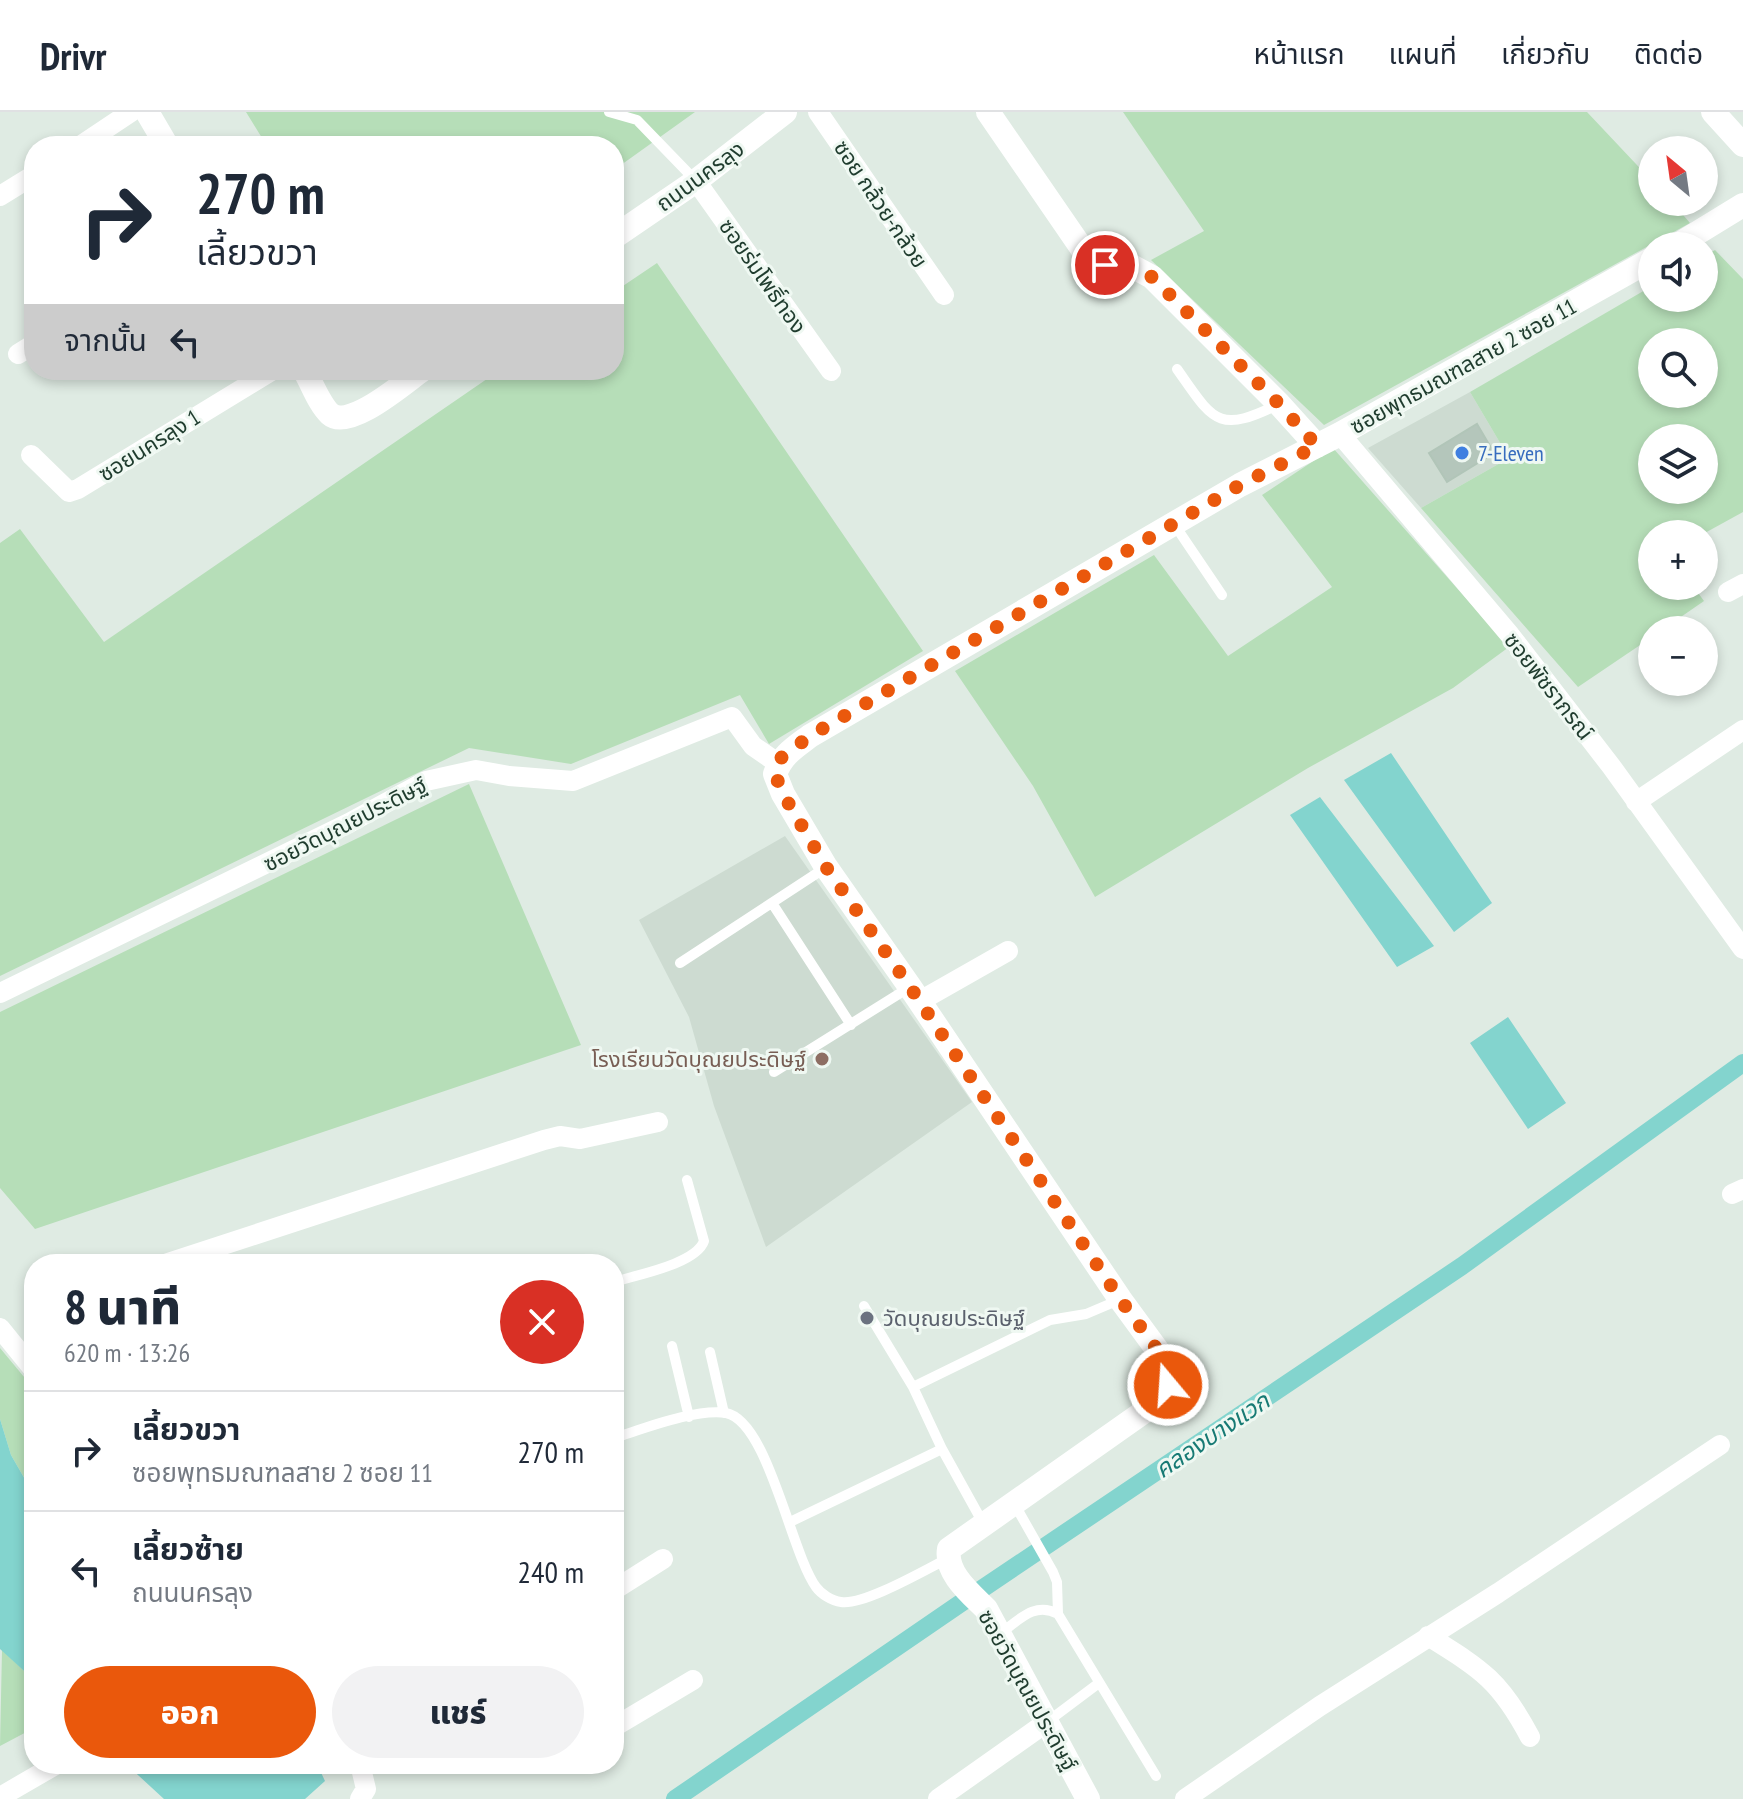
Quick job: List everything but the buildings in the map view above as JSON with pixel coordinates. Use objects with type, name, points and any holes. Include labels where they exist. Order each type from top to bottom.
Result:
[{"type":"street","points":[[95,136],[131,112]]},
{"type":"street","points":[[147,112],[161,136]]},
{"type":"street","name":"ถนนนครลุง","points":[[624,230],[696,181],[785,112]]},
{"type":"street","name":"ซอย กล้วย-กล้วย","points":[[818,112],[944,295]]},
{"type":"street","points":[[988,112],[1085,253],[1096,262],[1105,265],[1124,262],[1152,277],[1317,446]]},
{"type":"street","points":[[1713,112],[1743,145]]},
{"type":"street","points":[[0,196],[24,181]]},
{"type":"street","name":"ซอยร่มโพธิ์ทอง","points":[[696,181],[831,371]]},
{"type":"street","points":[[1699,232],[1743,205]]},
{"type":"street","name":"ซอยพุทธมณฑลสาย 2 ซอย 11","points":[[779,764],[781,758],[810,736],[1240,485],[1340,434],[1638,267]]},
{"type":"street","name":"ซอยนครลุง 1","points":[[31,455],[69,492],[257,380]]},
{"type":"street","points":[[310,380],[328,413],[342,419],[355,417],[408,380]]},
{"type":"street","name":"ซอยพัชราภรณ์","points":[[1340,434],[1510,635],[1743,949]]},
{"type":"street","name":"ซอยวัดบุณยประดิษฐ์","points":[[0,993],[349,823],[426,781],[476,770],[573,781],[732,717],[753,746],[779,764]]},
{"type":"street","points":[[1636,802],[1743,730]]},
{"type":"street","points":[[779,764],[775,774],[783,794],[826,867],[1161,1355],[1168,1372],[1168,1385],[1162,1399],[1021,1516],[984,1524],[949,1549],[947,1559]]},
{"type":"street","points":[[915,994],[1008,951]]},
{"type":"street","points":[[199,1254],[544,1140],[560,1136],[580,1139],[658,1122]]},
{"type":"street","points":[[0,1328],[24,1358]]},
{"type":"street","points":[[1185,1799],[1320,1706],[1498,1593],[1720,1445]]},
{"type":"street","points":[[624,1584],[663,1559]]},
{"type":"street","name":"ซอยวัดบุณยประดิษฐ์","points":[[947,1559],[962,1584],[986,1609],[1088,1799]]},
{"type":"street","points":[[1428,1636],[1475,1665],[1497,1684],[1530,1737]]},
{"type":"street","points":[[624,1721],[693,1680]]},
{"type":"street","points":[[938,1799],[1047,1722]]},
{"type":"street","points":[[0,1797],[40,1774]]},
{"type":"street","points":[[360,1799],[366,1789],[362,1774]]},
{"type":"lane","points":[[609,112],[637,120],[696,181]]},
{"type":"lane","points":[[1177,369],[1209,413],[1228,422],[1255,416],[1279,404]]},
{"type":"lane","points":[[1174,524],[1222,595]]},
{"type":"lane","points":[[680,963],[826,867]]},
{"type":"lane","points":[[772,903],[851,1025]]},
{"type":"lane","points":[[774,1072],[851,1025],[915,994]]},
{"type":"lane","points":[[624,1279],[687,1259],[701,1248],[704,1241],[687,1180]]},
{"type":"lane","points":[[913,1387],[1050,1320],[1086,1314],[1120,1299]]},
{"type":"lane","points":[[864,1306],[913,1387],[942,1449],[984,1524]]},
{"type":"lane","points":[[672,1346],[689,1417]]},
{"type":"lane","points":[[710,1352],[724,1413]]},
{"type":"lane","points":[[624,1435],[706,1412],[724,1413],[746,1424],[790,1522],[809,1575],[817,1589],[831,1599],[843,1603],[859,1601],[947,1559]]},
{"type":"lane","points":[[790,1522],[942,1449]]},
{"type":"lane","points":[[1021,1516],[1057,1582],[1058,1614],[1156,1776]]},
{"type":"lane","points":[[999,1634],[1035,1610],[1047,1608],[1058,1614]]},
{"type":"lane","points":[[1047,1722],[1099,1683]]},
{"type":"shaded area","points":[[1470,392],[1509,458],[1421,508],[1368,448]]},
{"type":"shaded area","name":"โรงเรียนวัดบุณยประดิษฐ์","points":[[785,836],[972,1102],[766,1247],[714,1106],[689,1017],[639,920]]},
{"type":"green space","points":[[246,112],[695,112],[624,163],[624,136],[261,136]]},
{"type":"green space","points":[[1123,112],[1587,112],[1638,166],[1638,216],[1684,216],[1690,223],[1674,232],[1638,232],[1638,252],[1324,425],[1151,260],[1204,231]]},
{"type":"green space","points":[[1718,253],[1743,279],[1743,512],[1718,526],[1718,520],[1638,520],[1638,600],[1704,601],[1682,616],[1638,616],[1638,646],[1578,687],[1421,508],[1509,458],[1470,392],[1638,294],[1638,312],[1718,312]]},
{"type":"green space","points":[[657,263],[923,651],[769,744],[740,695],[571,764],[469,748],[0,976],[0,543],[20,529],[104,642],[485,380],[624,380],[624,285]]},
{"type":"green space","points":[[1333,448],[1509,647],[1453,688],[1308,768],[1095,897],[1033,786],[955,671],[1154,555],[1228,656],[1332,587],[1262,495]]},
{"type":"green space","points":[[469,784],[581,1045],[35,1229],[0,1188],[0,1012]]},
{"type":"green space","points":[[0,1348],[24,1377],[24,1478],[11,1455],[0,1419]]},
{"type":"green space","points":[[2,1650],[24,1671],[24,1733],[0,1746]]},
{"type":"water","points":[[1391,753],[1492,903],[1454,932],[1344,780]]},
{"type":"water","points":[[1320,797],[1434,946],[1397,967],[1290,815]]},
{"type":"water","points":[[1508,1017],[1566,1103],[1528,1129],[1470,1043]]},
{"type":"water","points":[[0,1419],[11,1455],[24,1478],[24,1671],[0,1649]]},
{"type":"water","points":[[137,1774],[322,1774],[325,1781],[305,1799],[164,1799]]},
{"type":"waterway","name":"คลองบางแวก","points":[[675,1799],[1462,1266],[1743,1063]]},
{"type":"place","name":"7-Eleven","points":[[1462,453]]},
{"type":"place","name":"โรงเรียนวัดบุณยประดิษฐ์","points":[[822,1059]]},
{"type":"place","name":"วัดบุณยประดิษฐ์","points":[[867,1318]]},
{"type":"route","points":[[1105,265],[1124,262],[1152,277],[1317,446],[1240,485],[810,736],[781,758],[775,774],[783,794],[826,867],[1161,1355],[1168,1372],[1168,1385]]}]
